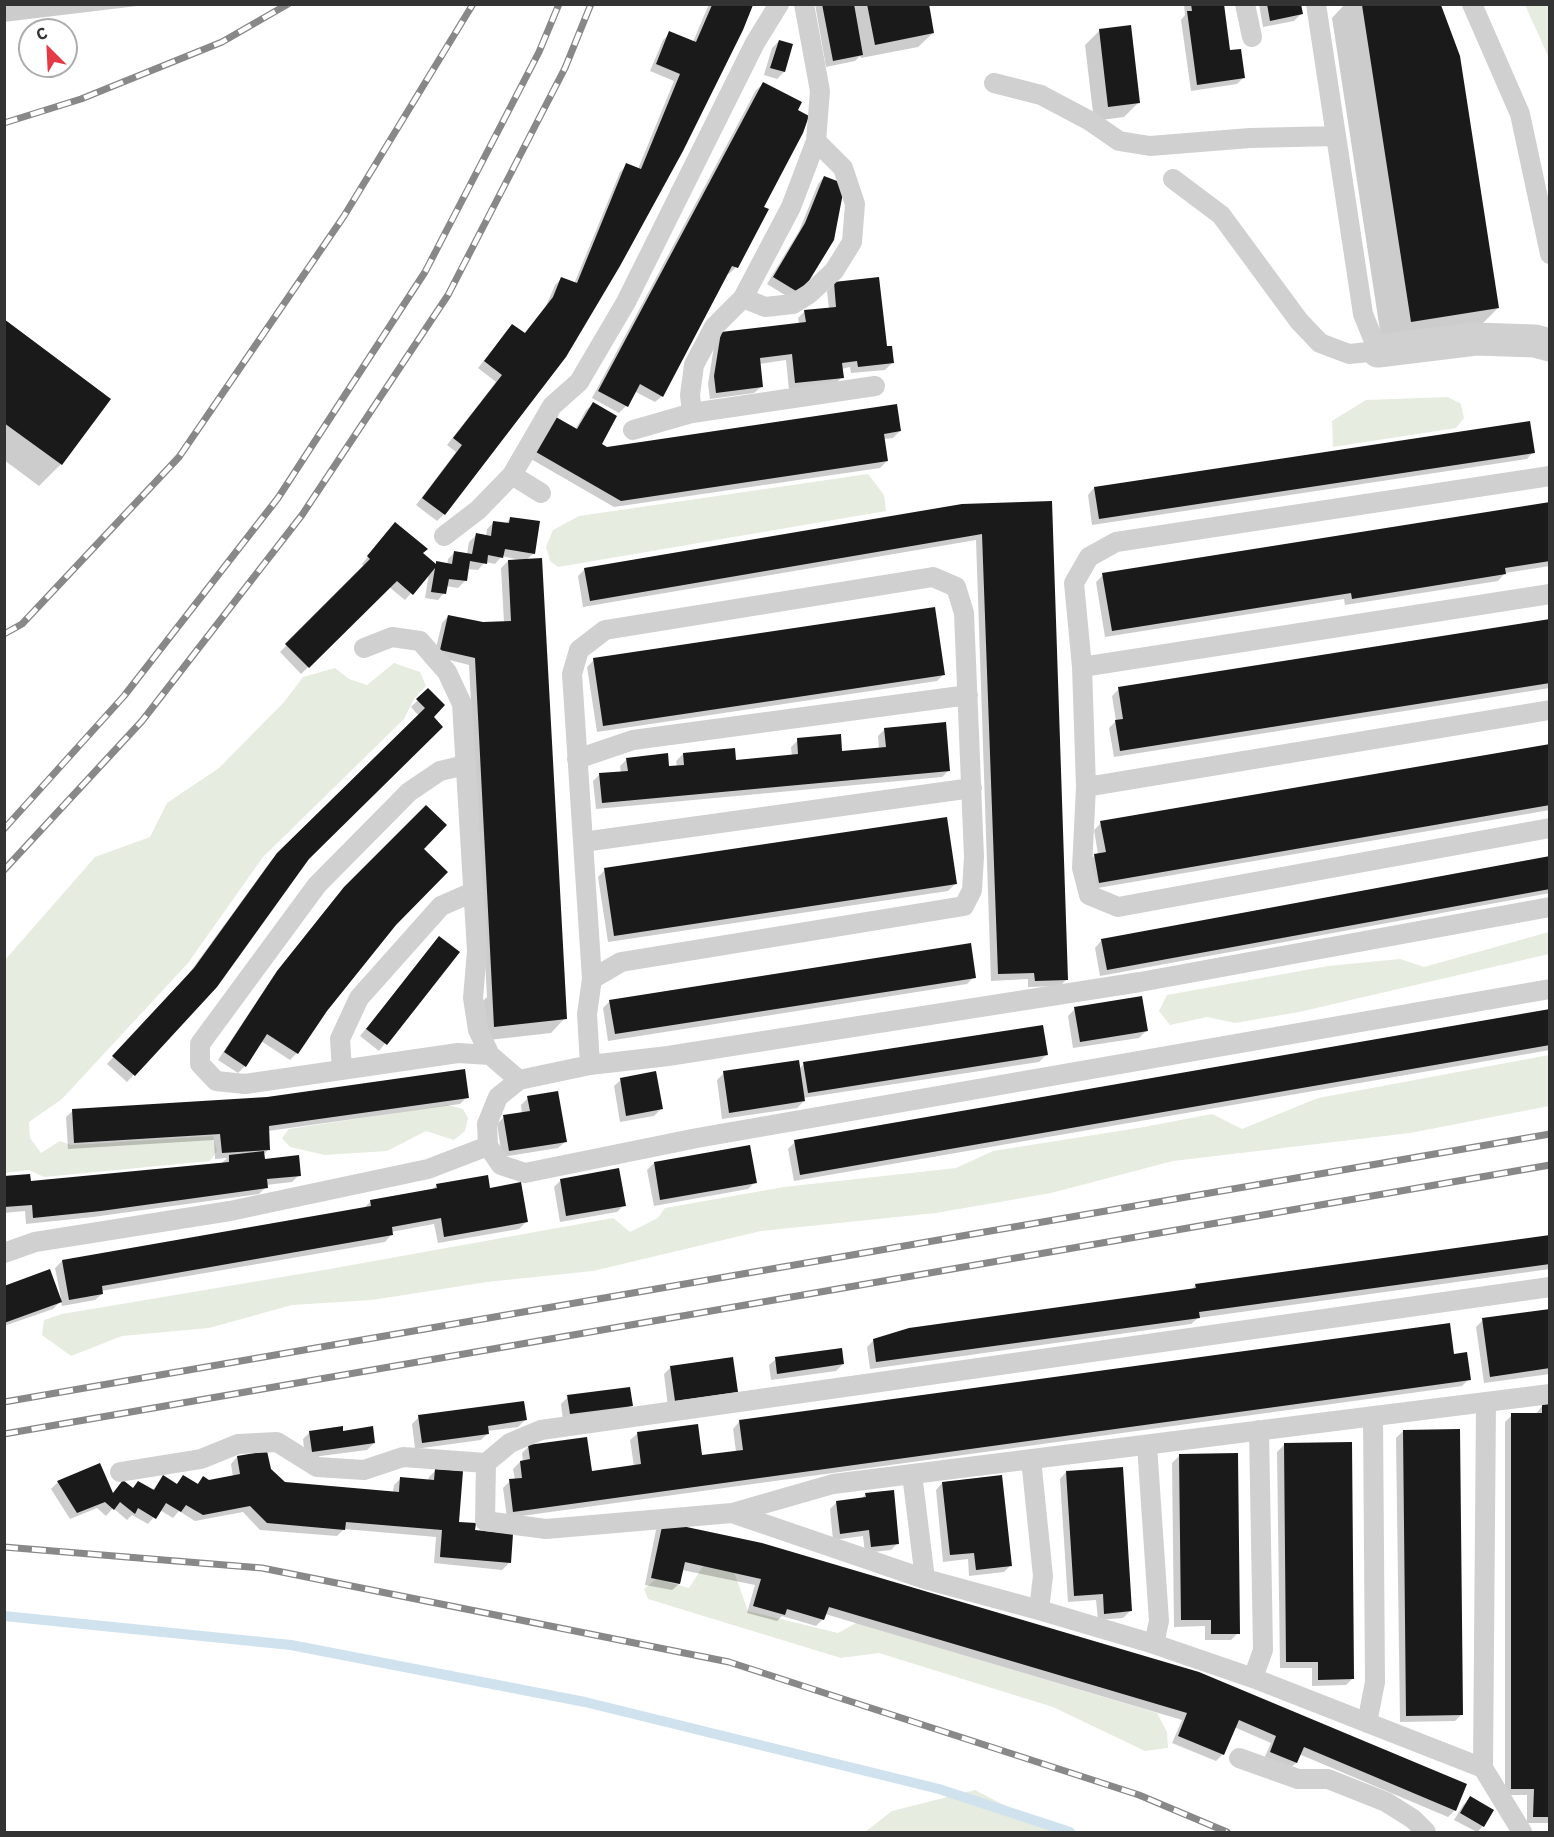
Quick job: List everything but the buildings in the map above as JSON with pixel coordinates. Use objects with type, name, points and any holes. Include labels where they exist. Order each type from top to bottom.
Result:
[{"type":"street","points":[[1378,351],[1476,339],[1536,341],[1550,345]]},
{"type":"lane","points":[[444,536],[478,510],[512,475],[552,406],[579,381],[626,302],[755,43],[779,4]]},
{"type":"lane","points":[[692,413],[690,395],[694,365],[714,327],[743,298],[791,207],[816,141],[820,91],[804,4]]},
{"type":"lane","points":[[1245,4],[1252,37]]},
{"type":"lane","points":[[1173,179],[1221,215],[1299,321],[1320,343],[1349,354],[1378,351],[1363,314],[1316,4]]},
{"type":"lane","points":[[1472,4],[1520,114],[1550,254]]},
{"type":"lane","points":[[994,83],[1041,95],[1090,121],[1119,141],[1150,146],[1250,138],[1336,136]]},
{"type":"lane","points":[[743,298],[765,307],[793,304],[809,294],[834,270],[852,242],[855,204],[843,168],[816,141]]},
{"type":"lane","points":[[633,430],[692,413],[875,386]]},
{"type":"lane","points":[[512,475],[541,493]]},
{"type":"lane","points":[[1550,476],[1116,542],[1089,557],[1074,583],[1082,666],[1086,787],[1082,868],[1089,895],[1118,907],[1550,828]]},
{"type":"lane","points":[[590,1065],[587,1014],[592,979],[572,674],[579,650],[605,630],[628,626],[933,577],[956,587],[964,613],[974,857],[972,890],[964,906],[621,962],[592,979]]},
{"type":"lane","points":[[1082,666],[1550,594]]},
{"type":"lane","points":[[364,648],[392,637],[420,641],[447,672],[462,704],[477,951],[472,998],[478,1030],[490,1054],[519,1080]]},
{"type":"lane","points":[[577,759],[633,740],[968,695]]},
{"type":"lane","points":[[1086,787],[1550,710]]},
{"type":"lane","points":[[465,765],[440,771],[409,792],[317,885],[200,1044],[200,1064],[216,1081],[245,1084],[458,1053],[490,1054]]},
{"type":"lane","points":[[583,842],[972,788]]},
{"type":"lane","points":[[342,1071],[340,1039],[359,998],[441,906],[473,892]]},
{"type":"lane","points":[[1550,907],[1140,982],[668,1056],[590,1065],[519,1080],[498,1097],[487,1124],[488,1146],[501,1165],[525,1173],[697,1138],[1550,989]]},
{"type":"lane","points":[[4,1253],[35,1242],[230,1211],[428,1169],[488,1146]]},
{"type":"lane","points":[[120,1472],[201,1459],[238,1444],[277,1442],[317,1467],[364,1470],[403,1456],[486,1463],[510,1443],[541,1430],[1550,1287]]},
{"type":"lane","points":[[486,1463],[485,1521],[546,1529],[732,1513],[833,1484],[1550,1394]]},
{"type":"lane","points":[[1486,1402],[1483,1768],[1522,1833]]},
{"type":"lane","points":[[1367,1723],[1375,1682],[1373,1416]]},
{"type":"lane","points":[[1254,1678],[1263,1650],[1259,1430]]},
{"type":"lane","points":[[1147,1445],[1159,1621],[1154,1644]]},
{"type":"lane","points":[[1031,1459],[1043,1576],[1039,1610]]},
{"type":"lane","points":[[912,1474],[925,1579]]},
{"type":"lane","points":[[732,1513],[925,1579],[1154,1644],[1254,1678],[1483,1768]]},
{"type":"lane","points":[[1239,1758],[1298,1779],[1328,1779],[1386,1802],[1413,1819],[1426,1833]]},
{"type":"shaded area","points":[[1525,5],[1549,5],[1549,58],[1535,27]]},
{"type":"shaded area","points":[[1448,397],[1461,404],[1464,418],[1456,428],[1333,447],[1332,421],[1366,400]]},
{"type":"shaded area","points":[[868,474],[884,495],[886,511],[558,567],[550,561],[546,547],[553,530],[579,516]]},
{"type":"shaded area","points":[[394,663],[420,672],[426,686],[414,699],[404,719],[263,857],[188,963],[62,1099],[29,1122],[30,1138],[41,1153],[60,1141],[71,1145],[213,1136],[217,1151],[210,1161],[44,1177],[29,1170],[5,1173],[5,960],[95,857],[150,837],[167,803],[219,768],[284,702],[303,677],[335,668],[349,679],[367,685]]},
{"type":"shaded area","points":[[1549,932],[1549,954],[1299,1012],[1235,1023],[1207,1017],[1170,1025],[1159,1011],[1167,995],[1328,966],[1400,959],[1424,967]]},
{"type":"shaded area","points":[[1549,1055],[1549,1106],[1410,1133],[1173,1161],[1051,1193],[936,1213],[761,1231],[593,1271],[487,1282],[372,1300],[292,1305],[209,1328],[122,1336],[71,1356],[42,1335],[44,1320],[62,1314],[613,1218],[630,1232],[658,1218],[665,1208],[784,1187],[956,1168],[993,1151],[1212,1114],[1242,1129],[1318,1098]]},
{"type":"shaded area","points":[[448,1105],[463,1109],[468,1118],[465,1131],[454,1140],[426,1131],[387,1151],[325,1155],[290,1147],[282,1138],[289,1129]]},
{"type":"shaded area","points":[[704,1565],[734,1572],[748,1611],[838,1633],[856,1623],[1157,1713],[1167,1732],[1168,1748],[1145,1751],[1053,1707],[879,1653],[841,1658],[648,1599],[644,1589],[656,1579],[689,1588]]},
{"type":"shaded area","points":[[975,1790],[1056,1832],[865,1832],[892,1811]]},
{"type":"waterway","points":[[4,1616],[291,1645],[585,1702],[939,1789],[1070,1832]]},
{"type":"railway","points":[[4,123],[81,99],[222,42],[288,4]]},
{"type":"railway","points":[[4,634],[22,624],[179,457],[344,216],[473,4]]},
{"type":"railway","points":[[4,829],[124,696],[278,498],[425,272],[539,52],[559,4]]},
{"type":"railway","points":[[4,870],[142,721],[302,515],[448,295],[565,68],[591,4]]},
{"type":"railway","points":[[4,1402],[1550,1134]]},
{"type":"railway","points":[[4,1434],[1550,1165]]},
{"type":"railway","points":[[4,1547],[262,1568],[729,1662],[1139,1795],[1227,1832]]}]
